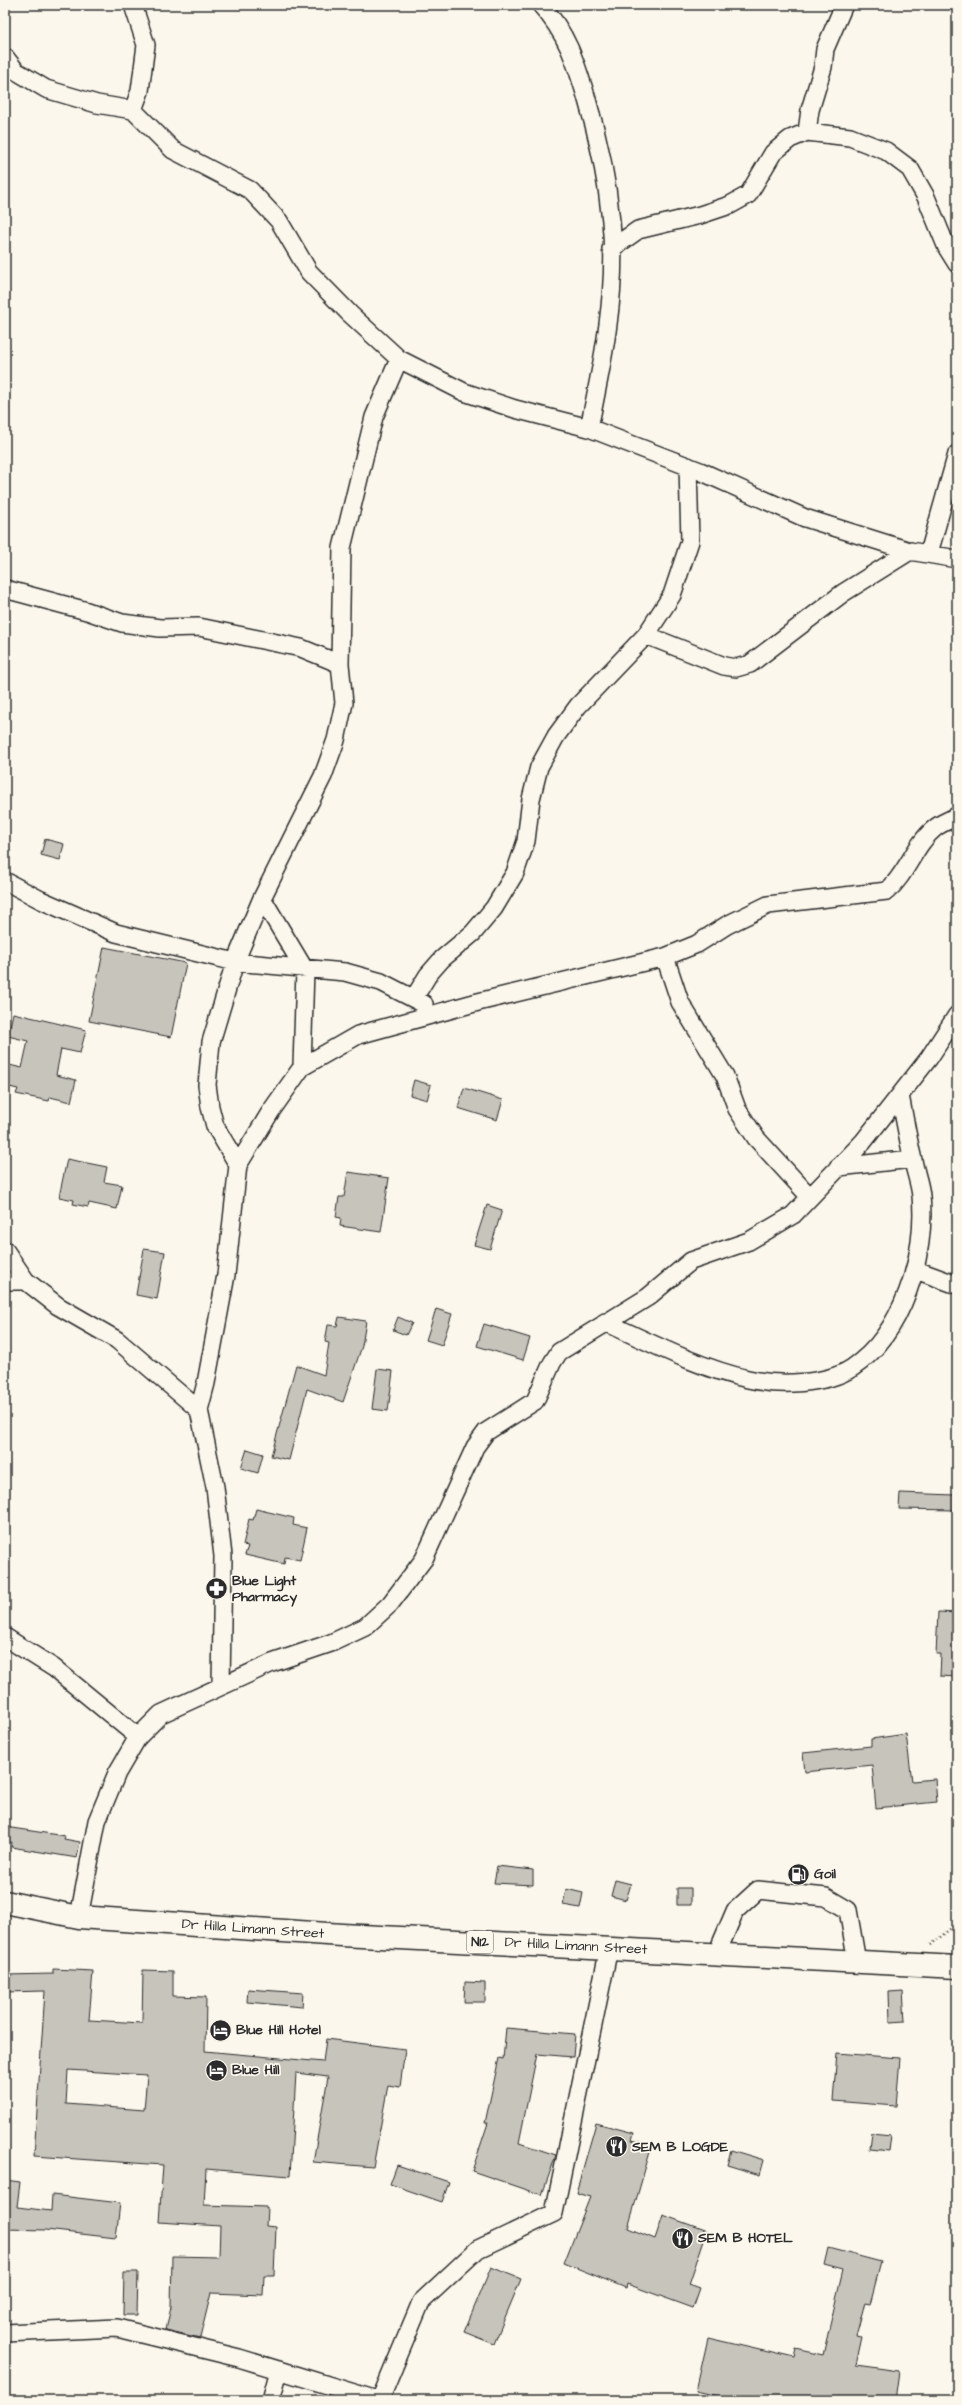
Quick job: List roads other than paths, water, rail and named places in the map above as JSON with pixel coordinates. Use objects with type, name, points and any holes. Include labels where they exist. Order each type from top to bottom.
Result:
[{"type":"highway","name":"Dr Hilla Limann Street","points":[[5,1902],[79,1917],[342,1935],[717,1953],[957,1967]]},
{"type":"street","points":[[133,5],[146,45],[140,91],[133,110]]},
{"type":"street","points":[[540,5],[550,15],[571,48],[596,130],[611,221],[611,286],[602,364],[589,428]]},
{"type":"street","points":[[808,132],[810,110],[823,67],[825,49],[844,5]]},
{"type":"street","points":[[5,57],[16,71],[46,89],[97,104],[133,110],[173,150],[250,190],[279,220],[309,272],[350,314],[399,359],[464,392],[515,409],[589,428],[688,466],[805,518],[910,550],[957,559]]},
{"type":"street","points":[[611,249],[638,230],[700,215],[730,205],[748,195],[773,153],[790,139],[808,132],[850,137],[886,151],[910,169],[926,197],[947,248],[957,264]]},
{"type":"street","points":[[238,1165],[215,1126],[207,1085],[211,1042],[235,962],[262,898],[323,776],[336,740],[344,703],[340,664],[342,548],[374,417],[399,359]]},
{"type":"street","points":[[929,553],[957,454]]},
{"type":"street","points":[[414,998],[428,975],[442,959],[473,933],[494,908],[515,873],[526,841],[531,799],[539,767],[556,736],[578,706],[646,635],[672,595],[690,541],[688,466]]},
{"type":"street","points":[[646,635],[724,666],[736,668],[750,664],[843,593],[910,550]]},
{"type":"street","points":[[5,590],[87,611],[122,623],[160,628],[199,627],[301,648],[340,664]]},
{"type":"street","points":[[221,1685],[223,1556],[215,1487],[199,1410],[206,1383],[226,1275],[238,1165],[270,1112],[302,1067],[358,1035],[438,1012],[665,956],[697,944],[727,924],[768,905],[887,891],[896,884],[920,846],[934,829],[957,816]]},
{"type":"street","points":[[5,881],[41,900],[116,933],[235,962],[305,970],[326,969],[345,972],[381,982],[414,998],[438,1012]]},
{"type":"street","points":[[262,898],[305,970],[302,1067]]},
{"type":"street","points":[[665,956],[680,1002],[724,1076],[737,1109],[756,1138],[810,1197]]},
{"type":"street","points":[[79,1917],[97,1821],[117,1773],[138,1736],[161,1714],[221,1685],[272,1663],[330,1643],[364,1627],[390,1604],[424,1559],[475,1447],[486,1432],[535,1401],[552,1363],[560,1352],[648,1296],[691,1261],[749,1241],[793,1215],[863,1142],[929,1058],[957,1015]]},
{"type":"street","points":[[605,1322],[683,1357],[750,1380],[784,1382],[825,1380],[852,1368],[877,1345],[897,1316],[916,1270],[920,1244],[921,1195],[912,1159],[900,1095]]},
{"type":"street","points":[[838,1167],[912,1159]]},
{"type":"street","points":[[5,1250],[26,1281],[58,1306],[117,1340],[199,1410]]},
{"type":"street","points":[[916,1270],[957,1285]]},
{"type":"street","points":[[5,1281],[26,1281]]},
{"type":"street","points":[[5,1637],[54,1668],[138,1736]]},
{"type":"street","points":[[717,1953],[735,1911],[758,1890],[826,1897],[848,1910],[857,1962]]},
{"type":"street","points":[[5,2333],[117,2328],[239,2358],[378,2400],[420,2302],[478,2249],[554,2213],[609,1948]]},
{"type":"street","points":[[271,2400],[279,2370]]},
{"type":"place","name":"Blue Light Pharmacy","points":[[217,1589]]},
{"type":"place","name":"Goil","points":[[799,1874]]},
{"type":"place","name":"Blue Hill Hotel","points":[[221,2030]]},
{"type":"place","name":"Blue Hill","points":[[216,2070]]},
{"type":"place","name":"SEM B LOGDE","points":[[617,2147]]},
{"type":"place","name":"SEM B HOTEL","points":[[682,2238]]}]
